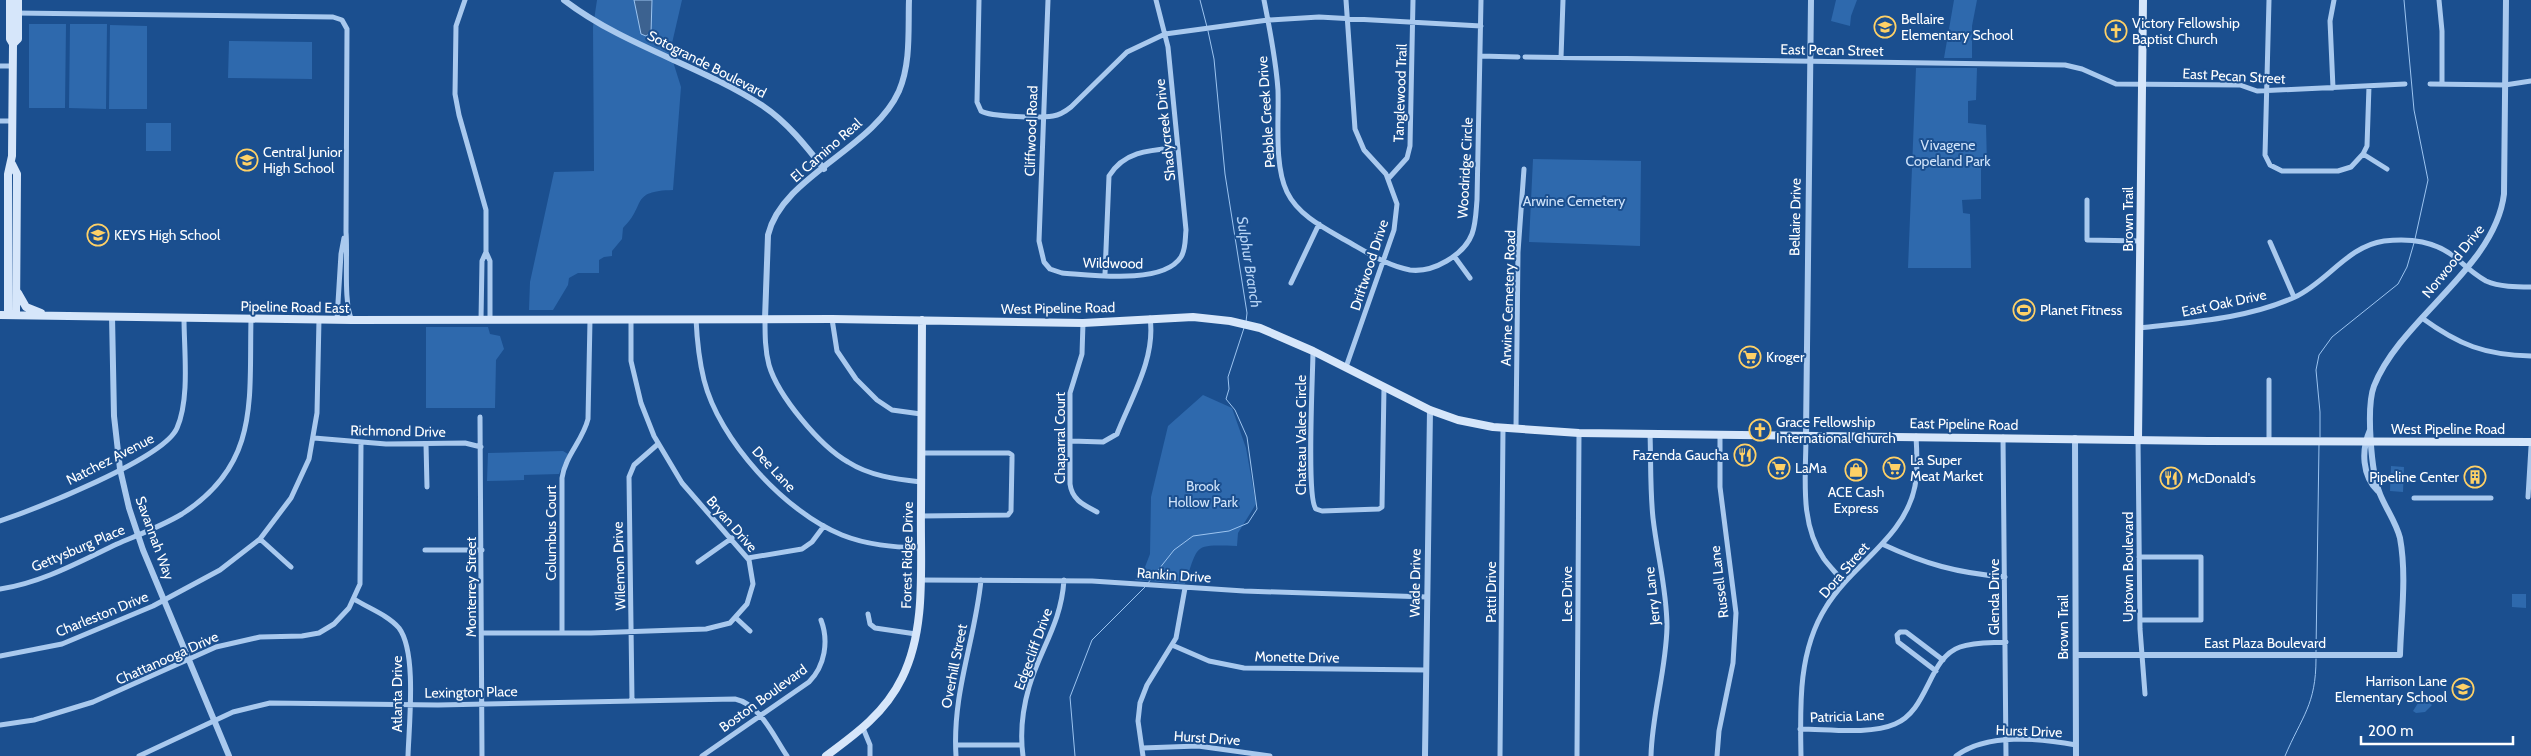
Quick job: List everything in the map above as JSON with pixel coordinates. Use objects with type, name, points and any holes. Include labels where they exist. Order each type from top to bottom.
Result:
[{"type":"main road","points":[[8,315],[17,174],[12,164],[13,44],[18,39],[10,0]]},
{"type":"main road","points":[[14,13],[18,0]]},
{"type":"main road","name":"Brown Trail","points":[[2138,439],[2143,0]]},
{"type":"main road","points":[[12,260],[16,288],[22,304],[50,316]]},
{"type":"main road","points":[[8,315],[16,288]]},
{"type":"main road","name":"Pipeline Road East","points":[[8,315],[337,320],[590,320]]},
{"type":"main road","name":"West Pipeline Road","points":[[590,320],[832,319],[1083,323],[1150,317],[1193,317],[1230,320],[1260,328],[1313,351],[1430,410],[1458,420],[1503,428]]},
{"type":"main road","name":"Forest Ridge Drive","points":[[826,756],[863,728],[886,705],[902,679],[912,652],[916,634],[920,580],[922,320]]},
{"type":"main road","name":"East Pipeline Road","points":[[1503,428],[1579,433],[2369,441]]},
{"type":"main road","name":"West Pipeline Road","points":[[2369,441],[2531,442]]},
{"type":"street","points":[[465,0],[456,26],[455,94],[459,115],[486,210],[486,252],[482,262],[481,320]]},
{"type":"street","name":"Sotogrande Boulevard","points":[[564,0],[582,14],[764,106],[802,140],[824,169]]},
{"type":"street","name":"El Camino Real","points":[[765,319],[770,225],[789,198],[873,126],[900,90],[907,64],[909,0]]},
{"type":"street","points":[[978,0],[977,102],[979,109],[991,115],[1056,115],[1071,107],[1127,52],[1164,34],[1268,20],[1348,18],[1481,26]]},
{"type":"street","name":"Cliffwood Road","points":[[1044,262],[1040,241],[1042,116],[1048,0]]},
{"type":"street","name":"Shadycreek Drive","points":[[1156,0],[1168,47],[1176,148],[1186,230],[1185,246],[1180,258]]},
{"type":"street","name":"Pebble Creek Drive","points":[[1264,0],[1278,89],[1281,176],[1286,191],[1295,204],[1319,224],[1384,261]]},
{"type":"street","name":"Driftwood Drive","points":[[1346,0],[1354,129],[1364,150],[1388,179],[1397,204],[1396,222],[1384,261],[1346,367]]},
{"type":"street","name":"Tanglewood Trail","points":[[1388,179],[1406,158],[1410,146],[1413,0]]},
{"type":"street","name":"Woodridge Circle","points":[[1384,261],[1417,270],[1439,265],[1454,256],[1471,236],[1476,216],[1481,0]]},
{"type":"street","points":[[1562,58],[1563,0]]},
{"type":"street","name":"Bellaire Drive","points":[[1806,435],[1812,0]]},
{"type":"street","points":[[2269,0],[2265,155],[2270,165],[2282,171],[2338,171],[2351,167],[2364,154],[2368,138],[2369,86]]},
{"type":"street","points":[[2333,88],[2330,21],[2334,0]]},
{"type":"street","points":[[2439,0],[2442,31],[2442,84]]},
{"type":"street","name":"Norwood Drive","points":[[2400,655],[2402,553],[2397,529],[2379,492],[2374,471],[2369,441],[2372,393],[2380,373],[2422,318],[2491,236],[2501,210],[2504,194],[2506,0]]},
{"type":"street","points":[[14,13],[333,17],[342,20],[347,29],[347,307],[352,320]]},
{"type":"street","points":[[1480,56],[1518,57]]},
{"type":"street","name":"East Pecan Street","points":[[1525,57],[2065,65],[2082,69],[2110,83],[2240,85],[2257,91],[2405,84]]},
{"type":"street","points":[[0,66],[13,66]]},
{"type":"street","points":[[2430,84],[2505,85],[2531,81]]},
{"type":"street","points":[[0,121],[13,121]]},
{"type":"street","points":[[1105,274],[1109,176],[1113,169],[1130,156],[1149,150],[1176,148]]},
{"type":"street","points":[[2364,154],[2387,169]]},
{"type":"street","name":"Arwine Cemetery Road","points":[[1516,428],[1518,252],[1524,169]]},
{"type":"street","points":[[2087,200],[2087,240],[2141,240]]},
{"type":"street","points":[[1292,283],[1319,224]]},
{"type":"street","points":[[337,320],[341,254],[346,232]]},
{"type":"street","name":"East Oak Drive","points":[[2139,328],[2239,314],[2294,297],[2319,284],[2364,247],[2384,241],[2408,240],[2439,245],[2487,281],[2511,287],[2531,287]]},
{"type":"street","points":[[2270,242],[2294,297]]},
{"type":"street","points":[[486,252],[490,262],[490,320]]},
{"type":"street","points":[[1454,256],[1470,278]]},
{"type":"street","name":"Wildwood","points":[[1044,262],[1050,269],[1062,273],[1158,273],[1180,258]]},
{"type":"street","name":"Savannah Way","points":[[112,316],[114,416],[120,469],[138,534],[229,756]]},
{"type":"street","points":[[1071,441],[1103,442],[1117,434],[1149,355],[1152,328],[1150,317]]},
{"type":"street","name":"Natchez Avenue","points":[[0,521],[155,452],[176,430],[183,410],[184,318]]},
{"type":"street","name":"Gettysburg Place","points":[[0,589],[55,573],[180,515],[213,490],[234,461],[248,421],[251,318]]},
{"type":"street","points":[[2422,318],[2444,334],[2481,351],[2531,356]]},
{"type":"street","name":"Charleston Drive","points":[[0,656],[62,644],[164,600],[226,566],[260,538],[284,509],[295,491],[309,459],[317,413],[319,319]]},
{"type":"street","points":[[765,319],[766,349],[772,372],[780,388],[814,432],[838,455],[857,467],[880,476],[921,482]]},
{"type":"street","points":[[832,319],[837,350],[856,379],[884,405],[898,412],[921,414]]},
{"type":"street","name":"Columbus Court","points":[[562,633],[562,478],[566,464],[585,431],[588,419],[590,320]]},
{"type":"street","name":"Bryan Drive","points":[[631,320],[632,361],[637,388],[658,444],[682,483],[748,558],[752,572],[752,590],[747,604],[736,618]]},
{"type":"street","name":"Dee Lane","points":[[696,320],[704,380],[724,425],[736,444],[772,487],[788,501],[824,526],[866,543],[920,548]]},
{"type":"street","name":"Chaparral Court","points":[[1083,323],[1082,354],[1070,393],[1071,491],[1079,502],[1097,512]]},
{"type":"street","name":"Chateau Valee Circle","points":[[1313,351],[1311,470],[1312,502],[1316,509],[1322,511],[1369,510],[1382,507],[1384,387]]},
{"type":"street","points":[[2269,380],[2269,441]]},
{"type":"street","name":"Wade Drive","points":[[1425,756],[1430,410]]},
{"type":"street","name":"Monterrey Street","points":[[480,417],[482,756]]},
{"type":"street","name":"Patti Drive","points":[[1500,756],[1503,428]]},
{"type":"street","name":"Lee Drive","points":[[1577,756],[1579,433]]},
{"type":"street","name":"Jerry Lane","points":[[1650,434],[1652,515],[1664,584],[1667,629],[1664,658],[1653,716],[1651,756]]},
{"type":"street","name":"Russell Lane","points":[[1717,756],[1719,731],[1733,663],[1736,613],[1721,496],[1720,434]]},
{"type":"street","points":[[1806,435],[1806,502],[1809,526],[1825,559],[1844,583]]},
{"type":"street","name":"Dora Street","points":[[1801,756],[1800,704],[1809,646],[1825,608],[1844,583],[1902,521],[1913,496],[1917,471],[1916,436]]},
{"type":"street","name":"Glenda Drive","points":[[2003,437],[2006,756]]},
{"type":"street","name":"Richmond Drive","points":[[314,438],[361,443],[465,443],[481,447]]},
{"type":"street","name":"Brown Trail","points":[[2075,438],[2076,756]]},
{"type":"street","name":"Uptown Boulevard","points":[[2138,439],[2140,620],[2145,694]]},
{"type":"street","name":"Chattanooga Drive","points":[[0,725],[34,720],[93,702],[216,647],[251,638],[302,636],[319,633],[334,624],[345,614],[354,599],[361,575],[361,443]]},
{"type":"street","points":[[426,444],[427,487]]},
{"type":"street","name":"Wilemon Drive","points":[[632,700],[629,477],[634,465],[658,444]]},
{"type":"street","points":[[2528,497],[2531,447]]},
{"type":"street","points":[[920,516],[1008,515],[1011,511],[1012,460],[1012,455],[1009,453],[921,453]]},
{"type":"street","points":[[2414,498],[2491,498]]},
{"type":"street","points":[[748,558],[802,549],[812,542],[824,526]]},
{"type":"street","points":[[260,538],[291,567]]},
{"type":"street","points":[[698,562],[732,538]]},
{"type":"street","points":[[1882,544],[1941,568],[2005,577]]},
{"type":"street","points":[[425,550],[482,550]]},
{"type":"street","points":[[2139,557],[2201,557],[2201,620],[2140,620]]},
{"type":"street","name":"Rankin Drive","points":[[920,580],[1064,580],[1185,588],[1427,597]]},
{"type":"street","name":"Overhill Street","points":[[956,756],[956,714],[962,670],[979,602],[981,580]]},
{"type":"street","name":"Edgecliff Drive","points":[[1023,756],[1021,745],[1022,729],[1029,687],[1060,613],[1064,580]]},
{"type":"street","points":[[1143,756],[1138,721],[1140,703],[1146,684],[1172,645],[1179,630],[1185,588]]},
{"type":"street","name":"Atlanta Drive","points":[[354,599],[390,620],[405,638],[409,651],[408,756]]},
{"type":"street","points":[[868,614],[870,624],[875,628],[916,634]]},
{"type":"street","points":[[482,633],[632,633],[712,628],[724,626],[736,618],[750,631]]},
{"type":"street","name":"Boston Boulevard","points":[[702,756],[810,682],[820,670],[824,640],[821,620]]},
{"type":"street","points":[[1936,671],[1898,642],[1897,635],[1900,632],[1906,632],[1943,660]]},
{"type":"street","name":"Patricia Lane","points":[[1800,728],[1876,729],[1895,724],[1910,715],[1918,705],[1943,660],[1958,647],[2006,642]]},
{"type":"street","name":"Monette Drive","points":[[1172,645],[1209,660],[1244,668],[1426,670]]},
{"type":"street","name":"East Plaza Boulevard","points":[[2076,655],[2400,655]]},
{"type":"street","name":"Lexington Place","points":[[139,756],[233,712],[270,703],[482,704],[632,700],[735,700],[747,703],[761,717],[787,756]]},
{"type":"street","points":[[863,728],[870,745],[870,756]]},
{"type":"street","name":"Hurst Drive","points":[[1956,756],[1978,743],[2006,740],[2061,742],[2076,745]]},
{"type":"street","points":[[956,745],[1021,745]]},
{"type":"street","name":"Hurst Drive","points":[[1142,748],[1198,746],[1270,756]]},
{"type":"green space","points":[[597,0],[682,0],[670,52],[681,87],[673,190],[659,191],[644,196],[623,228],[622,239],[612,251],[612,256],[599,260],[599,273],[578,273],[569,278],[568,285],[553,310],[529,310],[530,282],[554,172],[594,171],[593,27]]},
{"type":"green space","points":[[1836,0],[1857,0],[1851,16],[1850,26],[1831,21]]},
{"type":"green space","points":[[1954,0],[1977,0],[1972,26],[1972,58],[1944,58]]},
{"type":"green space","points":[[29,24],[66,24],[65,108],[29,108]]},
{"type":"green space","points":[[70,24],[107,24],[106,109],[69,108]]},
{"type":"green space","points":[[110,25],[147,26],[147,109],[109,109]]},
{"type":"green space","points":[[229,41],[312,42],[312,79],[228,78]]},
{"type":"green space","name":"Vivagene Copeland Park","points":[[1916,68],[1977,68],[1976,100],[1968,101],[1968,123],[1986,125],[1987,166],[1981,166],[1981,199],[1962,200],[1963,213],[1970,214],[1971,268],[1908,268]]},
{"type":"green space","points":[[146,123],[171,123],[171,151],[146,151]]},
{"type":"green space","name":"Arwine Cemetery","points":[[1533,159],[1641,161],[1640,246],[1529,242]]},
{"type":"green space","points":[[426,327],[488,327],[490,334],[500,336],[504,349],[496,360],[495,408],[426,408]]},
{"type":"green space","name":"Brook Hollow Park","points":[[1203,395],[1232,408],[1246,448],[1256,504],[1238,533],[1237,546],[1212,546],[1200,549],[1193,561],[1185,584],[1135,580],[1145,567],[1150,554],[1151,497],[1168,426]]},
{"type":"green space","points":[[563,451],[568,454],[559,474],[524,475],[524,480],[487,481],[488,453]]},
{"type":"green space","points":[[2391,466],[2404,467],[2403,492],[2390,491]]},
{"type":"green space","points":[[2512,594],[2526,594],[2526,608],[2512,607]]},
{"type":"green space","points":[[2420,700],[2426,700],[2432,705],[2425,712],[2416,713],[2413,711]]},
{"type":"shaded area","points":[[634,0],[652,0],[651,33],[646,36],[641,34]]},
{"type":"waterway","name":"Sulphur Branch","points":[[1200,0],[1207,27]]},
{"type":"waterway","points":[[2404,0],[2414,110],[2428,180],[2415,239]]},
{"type":"waterway","name":"Sulphur Branch","points":[[1208,31],[1214,59],[1225,174],[1247,313],[1246,322]]},
{"type":"waterway","points":[[2320,437],[2316,370],[2319,355],[2332,337],[2398,284],[2407,267],[2414,243]]},
{"type":"waterway","name":"Sulphur Branch","points":[[1148,583],[1174,550],[1193,536],[1229,531],[1248,523],[1257,509],[1247,437],[1235,410],[1226,399],[1229,389],[1228,377],[1244,328]]},
{"type":"waterway","points":[[2316,652],[2319,444]]},
{"type":"waterway","name":"Sulphur Branch","points":[[1075,756],[1070,697],[1092,640],[1146,586]]},
{"type":"waterway","points":[[2285,756],[2311,699],[2314,688],[2316,659]]},
{"type":"place","name":"Bellaire Elementary School","points":[[1885,27]]},
{"type":"place","name":"Victory Fellowship Baptist Church","points":[[2116,31]]},
{"type":"place","name":"Central Junior High School","points":[[247,160]]},
{"type":"place","name":"KEYS High School","points":[[98,235]]},
{"type":"place","name":"Planet Fitness","points":[[2024,310]]},
{"type":"place","name":"Kroger","points":[[1750,357]]},
{"type":"place","name":"Grace Fellowship International Church","points":[[1760,430]]},
{"type":"place","name":"Fazenda Gaucha","points":[[1745,455]]},
{"type":"place","name":"LaMa","points":[[1779,468]]},
{"type":"place","name":"La Super Meat Market","points":[[1894,468]]},
{"type":"place","name":"ACE Cash Express","points":[[1856,470]]},
{"type":"place","name":"Pipeline Center","points":[[2475,477]]},
{"type":"place","name":"McDonald's","points":[[2171,478]]},
{"type":"place","name":"Harrison Lane Elementary School","points":[[2463,689]]}]
